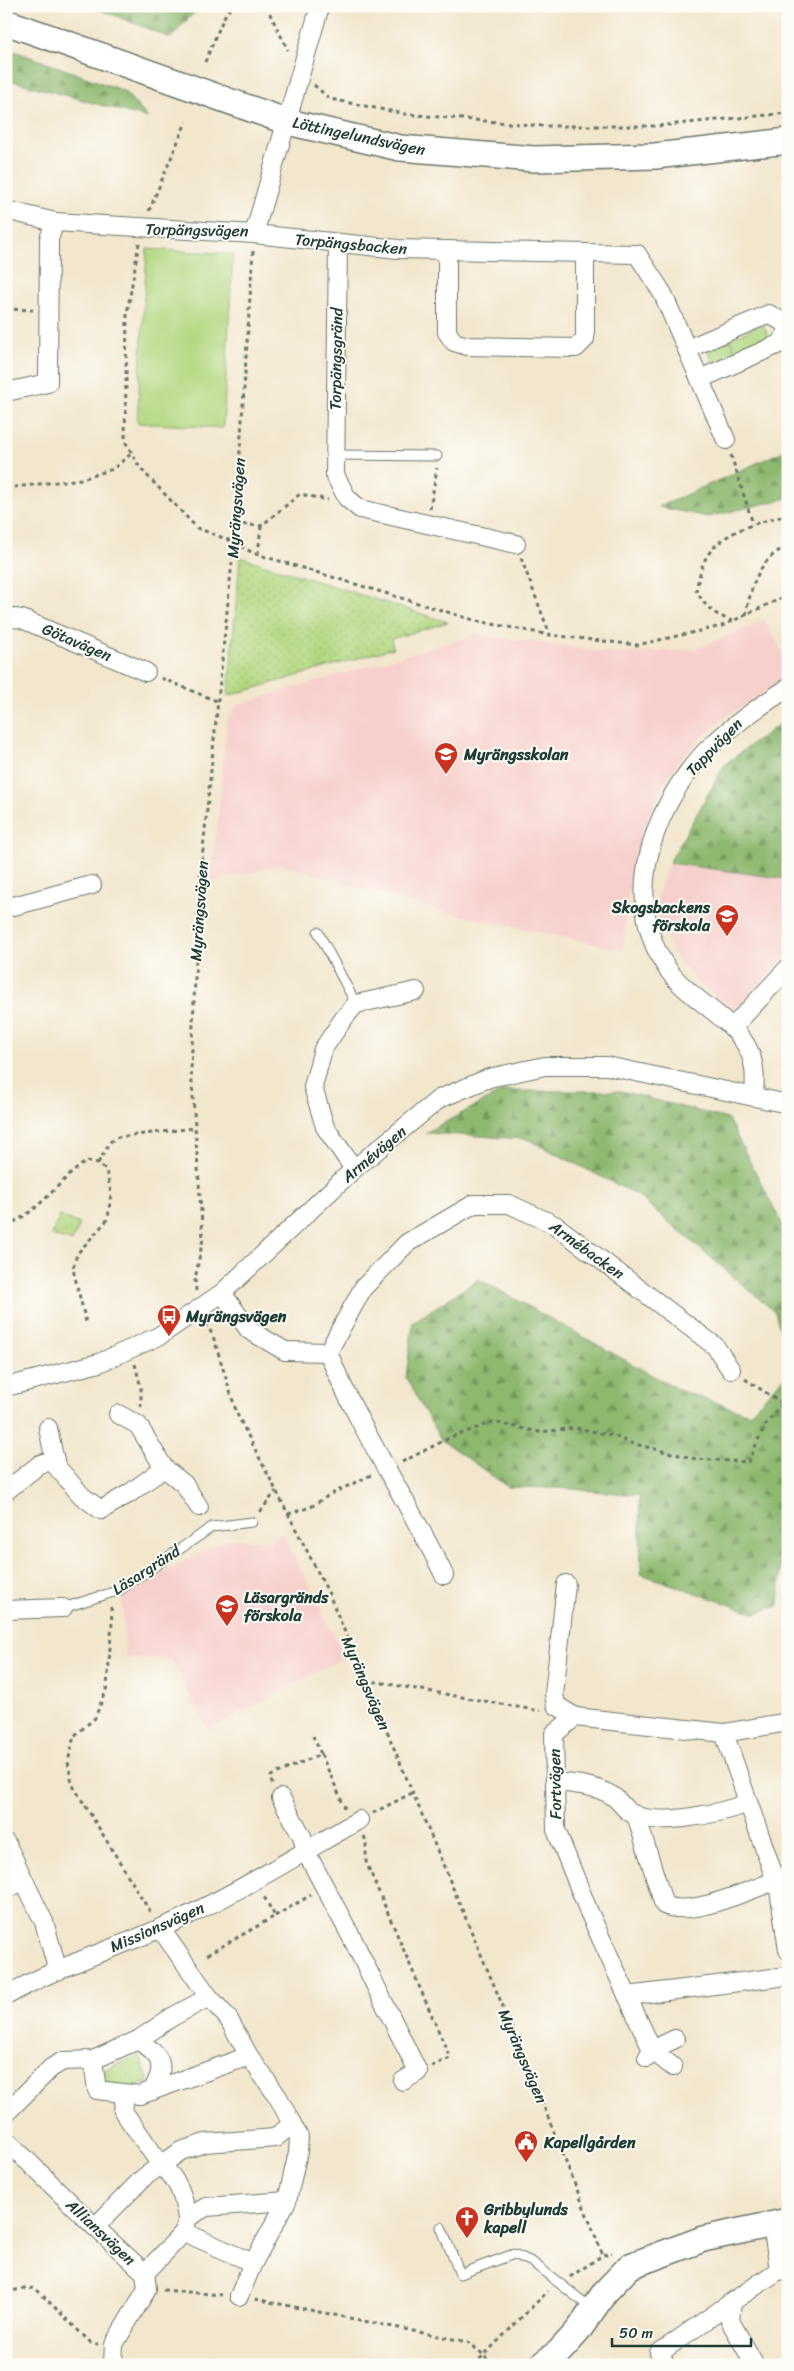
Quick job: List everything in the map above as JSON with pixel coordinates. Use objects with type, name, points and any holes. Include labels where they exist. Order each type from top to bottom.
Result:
[{"type":"main road","name":"Löttingelundsvägen","points":[[6,22],[288,122],[400,148],[534,159],[655,156],[788,141]]},
{"type":"main road","points":[[541,2365],[566,2345],[605,2292],[630,2266],[703,2239],[780,2222]]},
{"type":"street","points":[[288,122],[300,72],[317,22],[320,6]]},
{"type":"street","name":"Torpängsvägen","points":[[6,210],[55,222],[254,234],[288,122]]},
{"type":"street","points":[[6,392],[48,383],[49,239],[55,222]]},
{"type":"street","name":"Torpängsbacken","points":[[254,234],[338,244],[448,250],[637,254],[663,294],[726,440]]},
{"type":"street","name":"Torpängsgränd","points":[[338,244],[335,475],[348,498]]},
{"type":"street","points":[[448,250],[447,332],[454,342],[467,346],[576,348],[585,339],[584,253]]},
{"type":"street","points":[[687,349],[769,314],[788,325]]},
{"type":"street","points":[[700,379],[779,344],[788,332]]},
{"type":"street","points":[[348,498],[360,509],[516,544]]},
{"type":"street","name":"Götavägen","points":[[6,617],[22,619],[146,672]]},
{"type":"street","name":"Tappvägen","points":[[754,1096],[755,1072],[749,1050],[732,1028],[695,997],[670,972],[652,942],[644,906],[645,869],[661,819],[676,788],[687,774],[704,753],[745,716],[788,688]]},
{"type":"street","points":[[6,908],[92,885]]},
{"type":"street","points":[[732,1028],[788,968]]},
{"type":"street","points":[[354,1169],[325,1127],[314,1087],[323,1049],[356,1004],[416,990]]},
{"type":"street","name":"Armévägen","points":[[6,1387],[99,1362],[159,1336],[222,1293],[354,1169],[438,1099],[489,1078],[545,1066],[608,1066],[788,1104]]},
{"type":"street","name":"Armébacken","points":[[328,1352],[363,1288],[408,1243],[474,1204],[509,1204],[555,1225],[715,1346],[731,1370]]},
{"type":"street","points":[[222,1293],[249,1330],[285,1350],[328,1352],[343,1390],[428,1542],[444,1575]]},
{"type":"street","points":[[118,1414],[138,1425],[164,1468],[184,1484],[199,1507]]},
{"type":"street","points":[[48,1428],[56,1466],[82,1496],[101,1510],[130,1493],[164,1468]]},
{"type":"street","points":[[6,1491],[40,1464],[55,1460]]},
{"type":"street","points":[[566,1584],[554,1694],[556,1705],[575,1717],[724,1733],[788,1722]]},
{"type":"street","name":"Läsargränd","points":[[6,1610],[63,1608]]},
{"type":"street","name":"Fortvägen","points":[[575,1717],[554,1734],[556,1830],[589,1912],[628,1996],[649,2054]]},
{"type":"street","points":[[724,1733],[779,1890],[788,1950]]},
{"type":"street","points":[[555,1782],[586,1785],[612,1795],[631,1813],[663,1818],[696,1817],[727,1811],[748,1803]]},
{"type":"street","points":[[281,1798],[302,1836],[306,1852],[418,2072],[403,2081]]},
{"type":"street","points":[[636,1815],[664,1905],[672,1909],[692,1908],[776,1880]]},
{"type":"street","name":"Missionsvägen","points":[[6,1996],[27,1984],[160,1928],[255,1882],[358,1821]]},
{"type":"street","points":[[6,1843],[44,1922],[58,1971]]},
{"type":"street","points":[[6,1890],[24,1880]]},
{"type":"street","points":[[160,1928],[209,1997],[228,2018],[249,2056],[278,2096],[299,2137],[298,2152],[287,2201],[253,2263],[239,2296]]},
{"type":"street","points":[[628,1996],[788,1976]]},
{"type":"street","points":[[6,2113],[51,2068],[63,2061],[93,2060],[138,2040],[172,2017],[209,1997]]},
{"type":"street","points":[[649,2054],[675,2039]]},
{"type":"street","points":[[138,2040],[150,2049],[160,2061],[161,2076],[152,2091]]},
{"type":"street","points":[[649,2054],[673,2067]]},
{"type":"street","points":[[93,2060],[97,2090],[125,2095],[140,2095],[249,2056]]},
{"type":"street","points":[[125,2095],[123,2111],[160,2165],[175,2177],[184,2200],[186,2225]]},
{"type":"street","points":[[95,2227],[143,2178],[182,2151],[205,2143],[275,2138],[292,2124]]},
{"type":"street","name":"Alliansvägen","points":[[6,2140],[95,2227],[146,2281]]},
{"type":"street","points":[[113,2365],[114,2344],[146,2281],[186,2225],[206,2208],[287,2201]]},
{"type":"street","points":[[666,2365],[659,2353],[732,2302],[783,2271],[780,2222]]},
{"type":"street","points":[[186,2225],[253,2263]]},
{"type":"street","points":[[732,2302],[730,2321],[755,2365]]},
{"type":"lane","points":[[335,455],[437,456]]},
{"type":"lane","points":[[318,932],[356,1004]]},
{"type":"lane","name":"Läsargränd","points":[[63,1608],[120,1590],[212,1527],[252,1522]]},
{"type":"lane","points":[[441,2227],[460,2274],[514,2254],[532,2262],[593,2309]]},
{"type":"path","points":[[205,62],[224,16],[232,6]]},
{"type":"path","points":[[266,6],[300,72],[330,99],[405,114],[543,126],[657,126],[788,113]]},
{"type":"path","points":[[782,6],[788,14]]},
{"type":"path","points":[[186,122],[141,228],[127,314],[126,441],[140,468],[198,528],[258,554],[477,622],[550,635],[637,645],[722,626],[788,595]]},
{"type":"path","name":"Myrängsvägen","points":[[254,234],[234,542],[199,889],[191,1069],[202,1239],[195,1279],[198,1309],[213,1336],[237,1414],[328,1592],[518,2042],[603,2255],[560,2283]]},
{"type":"path","points":[[6,308],[49,312]]},
{"type":"path","points":[[726,440],[753,524]]},
{"type":"path","points":[[6,488],[82,480],[113,469],[132,453]]},
{"type":"path","points":[[427,524],[438,476],[437,456]]},
{"type":"path","points":[[235,524],[261,526],[300,494],[340,503],[348,498]]},
{"type":"path","points":[[734,621],[718,616],[705,606],[696,590],[703,562],[722,540],[741,528],[788,515]]},
{"type":"path","points":[[258,554],[261,526]]},
{"type":"path","points":[[516,544],[550,635]]},
{"type":"path","points":[[746,616],[749,594],[761,566],[775,551],[788,546]]},
{"type":"path","points":[[146,672],[219,702]]},
{"type":"path","points":[[98,1163],[110,1142],[118,1137],[195,1128]]},
{"type":"path","points":[[6,1225],[20,1220],[37,1208],[77,1168],[87,1161],[98,1163],[106,1170],[111,1193],[108,1219],[77,1254],[73,1269],[86,1322]]},
{"type":"path","points":[[134,1361],[141,1388],[142,1405],[138,1425]]},
{"type":"path","points":[[731,1370],[782,1403],[788,1403]]},
{"type":"path","points":[[400,1463],[449,1438],[493,1422],[539,1432],[576,1428],[615,1436],[630,1443],[696,1459],[748,1462],[764,1427],[782,1403]]},
{"type":"path","points":[[288,1514],[311,1507],[329,1495],[374,1474]]},
{"type":"path","points":[[252,1522],[276,1491]]},
{"type":"path","points":[[110,1594],[112,1623],[107,1687],[95,1718],[74,1736],[68,1762],[69,1769],[72,1784],[160,1928]]},
{"type":"path","points":[[365,1680],[575,1717]]},
{"type":"path","points":[[313,1736],[348,1815],[358,1821],[366,1841],[366,1862],[450,2058],[418,2072]]},
{"type":"path","points":[[281,1798],[270,1780],[271,1776],[321,1754]]},
{"type":"path","points":[[358,1821],[412,1793]]},
{"type":"path","points":[[255,1882],[275,1916]]},
{"type":"path","points":[[207,1955],[324,1886]]},
{"type":"path","points":[[146,2281],[239,2296],[468,2342],[484,2355],[491,2365]]},
{"type":"path","points":[[474,2365],[548,2291],[560,2283]]},
{"type":"path","points":[[6,2291],[34,2288],[90,2344],[114,2344]]},
{"type":"shaded area","name":"Myrängsskolan","points":[[765,620],[788,663],[788,672],[776,685],[721,720],[680,759],[660,790],[641,835],[628,897],[623,950],[419,906],[282,864],[210,883],[227,720],[237,705],[477,634],[618,654],[697,649]]},
{"type":"shaded area","name":"Skogsbackens förskola","points":[[669,863],[788,879],[788,954],[735,1012],[694,979],[676,958],[659,920],[657,897]]},
{"type":"shaded area","name":"Läsargränds förskola","points":[[283,1534],[345,1657],[208,1730],[171,1660],[126,1658],[122,1598],[191,1557],[229,1539],[270,1541]]},
{"type":"green space","points":[[91,6],[200,6],[171,38]]},
{"type":"green space","points":[[6,48],[124,91],[148,118],[6,79]]},
{"type":"green space","points":[[147,249],[233,254],[223,428],[137,423]]},
{"type":"green space","points":[[763,324],[770,340],[737,355],[730,339]]},
{"type":"green space","points":[[730,339],[737,355],[714,365],[707,349]]},
{"type":"green space","points":[[788,449],[788,498],[708,517],[659,507]]},
{"type":"green space","points":[[240,557],[448,622],[391,639],[393,648],[228,696]]},
{"type":"green space","points":[[788,718],[788,879],[669,863],[725,764]]},
{"type":"green space","points":[[503,1091],[621,1091],[728,1119],[788,1235],[788,1357],[775,1312],[637,1195],[527,1139],[425,1133]]},
{"type":"green space","points":[[60,1216],[80,1224],[72,1242],[51,1235]]},
{"type":"green space","points":[[479,1279],[679,1390],[749,1414],[788,1374],[788,1510],[780,1515],[782,1551],[779,1606],[754,1613],[641,1574],[639,1495],[559,1488],[508,1487],[440,1439],[406,1378],[413,1322]]},
{"type":"green space","points":[[140,2056],[149,2082],[138,2085],[138,2091],[102,2088],[97,2074],[116,2064]]},
{"type":"place","name":"Myrängsskolan","points":[[446,775]]},
{"type":"place","name":"Skogsbackens förskola","points":[[727,937]]},
{"type":"place","name":"Myrängsvägen","points":[[169,1337]]},
{"type":"place","name":"Läsargränds förskola","points":[[227,1627]]},
{"type":"place","name":"Kapellgården","points":[[526,2163]]},
{"type":"place","name":"Gribbylunds kapell","points":[[467,2239]]}]
